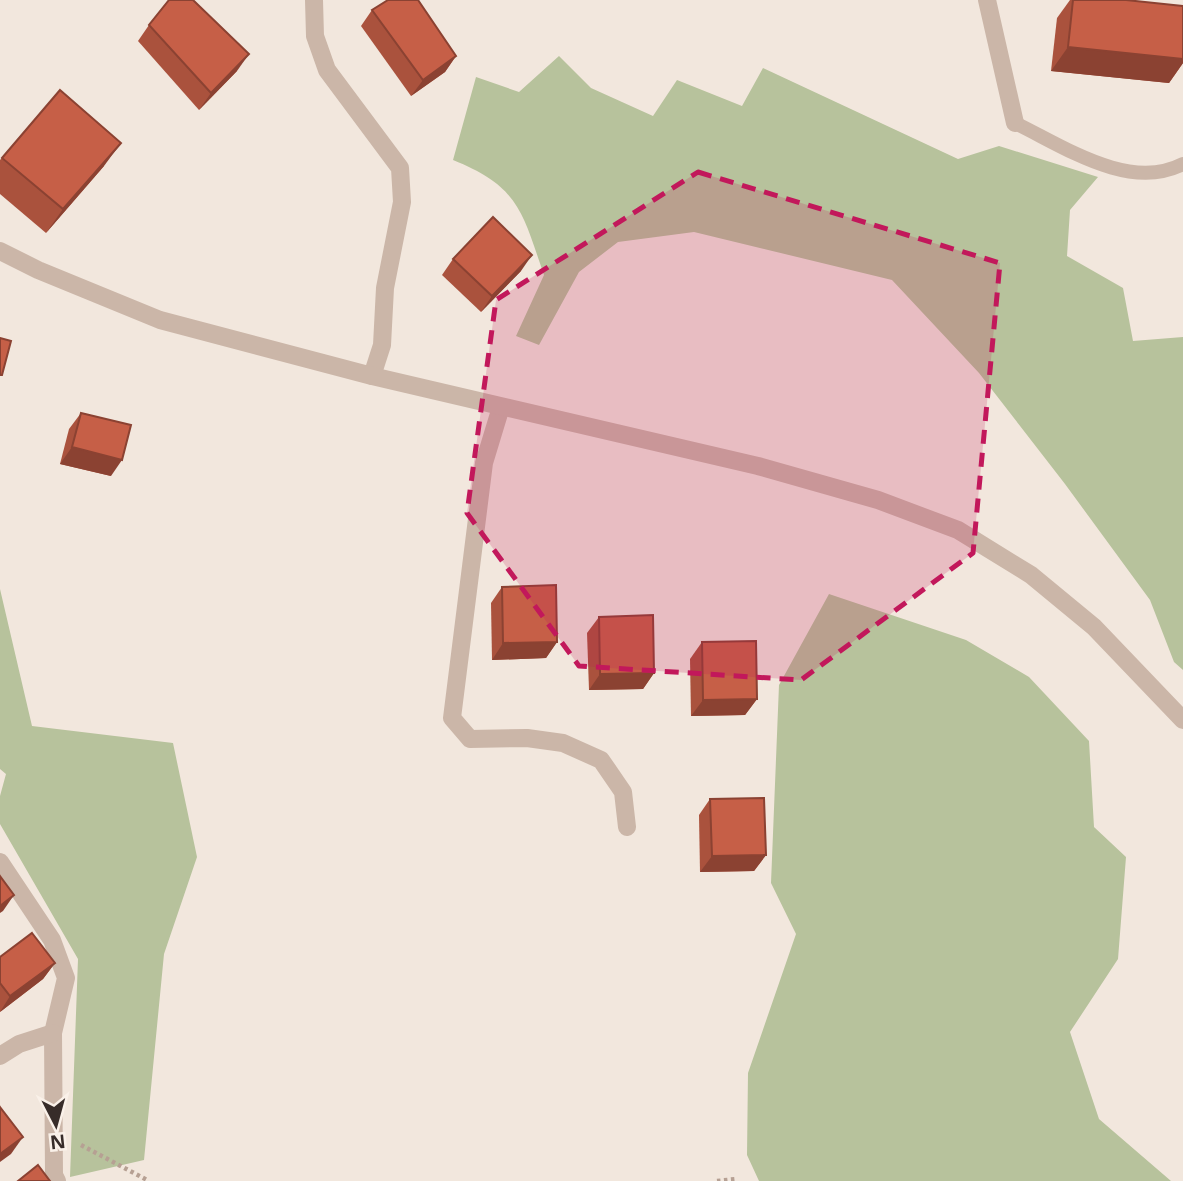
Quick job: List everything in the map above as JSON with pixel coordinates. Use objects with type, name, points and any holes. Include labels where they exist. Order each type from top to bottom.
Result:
[{"type":"street","points":[[314,0],[314,36],[327,70],[400,168],[402,202],[385,288],[382,345],[372,376]]},
{"type":"street","points":[[987,0],[1015,123]]},
{"type":"street","points":[[0,251],[38,270],[160,320],[372,376],[758,466],[878,500],[958,530],[1031,575],[1094,626],[1183,720]]},
{"type":"street","points":[[501,407],[484,463],[452,718],[470,739],[527,738],[563,743],[601,760],[623,792],[627,827]]},
{"type":"street","points":[[0,862],[52,940],[66,978],[53,1033],[54,1175],[57,1181]]},
{"type":"street","points":[[0,1056],[19,1044],[53,1033]]},
{"type":"lane","points":[[1015,123],[1104,166],[1137,172],[1174,169],[1183,164]]},
{"type":"path","points":[[55,1131],[149,1181]]},
{"type":"path","points":[[717,1181],[737,1179]]},
{"type":"highlighted area","points":[[698,172],[1000,263],[973,553],[801,680],[579,666],[467,513],[496,300]]},
{"type":"green space","points":[[559,56],[591,88],[653,116],[677,80],[742,106],[763,68],[958,159],[999,146],[1098,177],[1070,210],[1067,256],[1123,288],[1133,341],[1183,337],[1183,670],[1174,662],[1150,600],[1065,484],[979,373],[892,280],[694,232],[618,242],[579,272],[539,345],[516,336],[544,275],[530,234],[515,204],[505,192],[492,180],[453,160],[476,77],[519,92]]},
{"type":"green space","points":[[0,589],[32,726],[173,743],[197,857],[164,954],[144,1160],[70,1177],[78,959],[0,824],[0,796],[6,774],[0,769]]},
{"type":"green space","points":[[829,594],[966,640],[1029,677],[1089,741],[1094,827],[1126,857],[1118,959],[1070,1032],[1099,1119],[1171,1181],[759,1181],[747,1155],[748,1073],[796,934],[771,883],[779,685]]},
{"type":"building","points":[[169,0],[193,0],[249,54],[211,93],[149,25]]},
{"type":"building","points":[[388,0],[418,0],[456,56],[423,80],[372,10]]},
{"type":"building","points":[[1073,0],[1126,0],[1183,6],[1183,59],[1068,47]]},
{"type":"building","points":[[60,90],[121,143],[63,209],[2,158]]},
{"type":"building","points":[[493,217],[532,255],[492,296],[453,259]]},
{"type":"building","points":[[0,338],[11,341],[2,375],[0,375]]},
{"type":"building","points":[[81,413],[131,425],[122,460],[72,447]]},
{"type":"building","points":[[556,585],[557,642],[503,643],[502,587]]},
{"type":"building","points":[[653,615],[654,673],[600,674],[599,617]]},
{"type":"building","points":[[756,641],[757,699],[703,700],[702,642]]},
{"type":"building","points":[[764,798],[766,855],[712,856],[710,799]]},
{"type":"building","points":[[0,876],[14,895],[0,906]]},
{"type":"building","points":[[32,933],[55,963],[10,996],[0,983],[0,957]]},
{"type":"building","points":[[0,1107],[23,1137],[0,1154]]},
{"type":"building","points":[[38,1165],[50,1181],[18,1181]]}]
